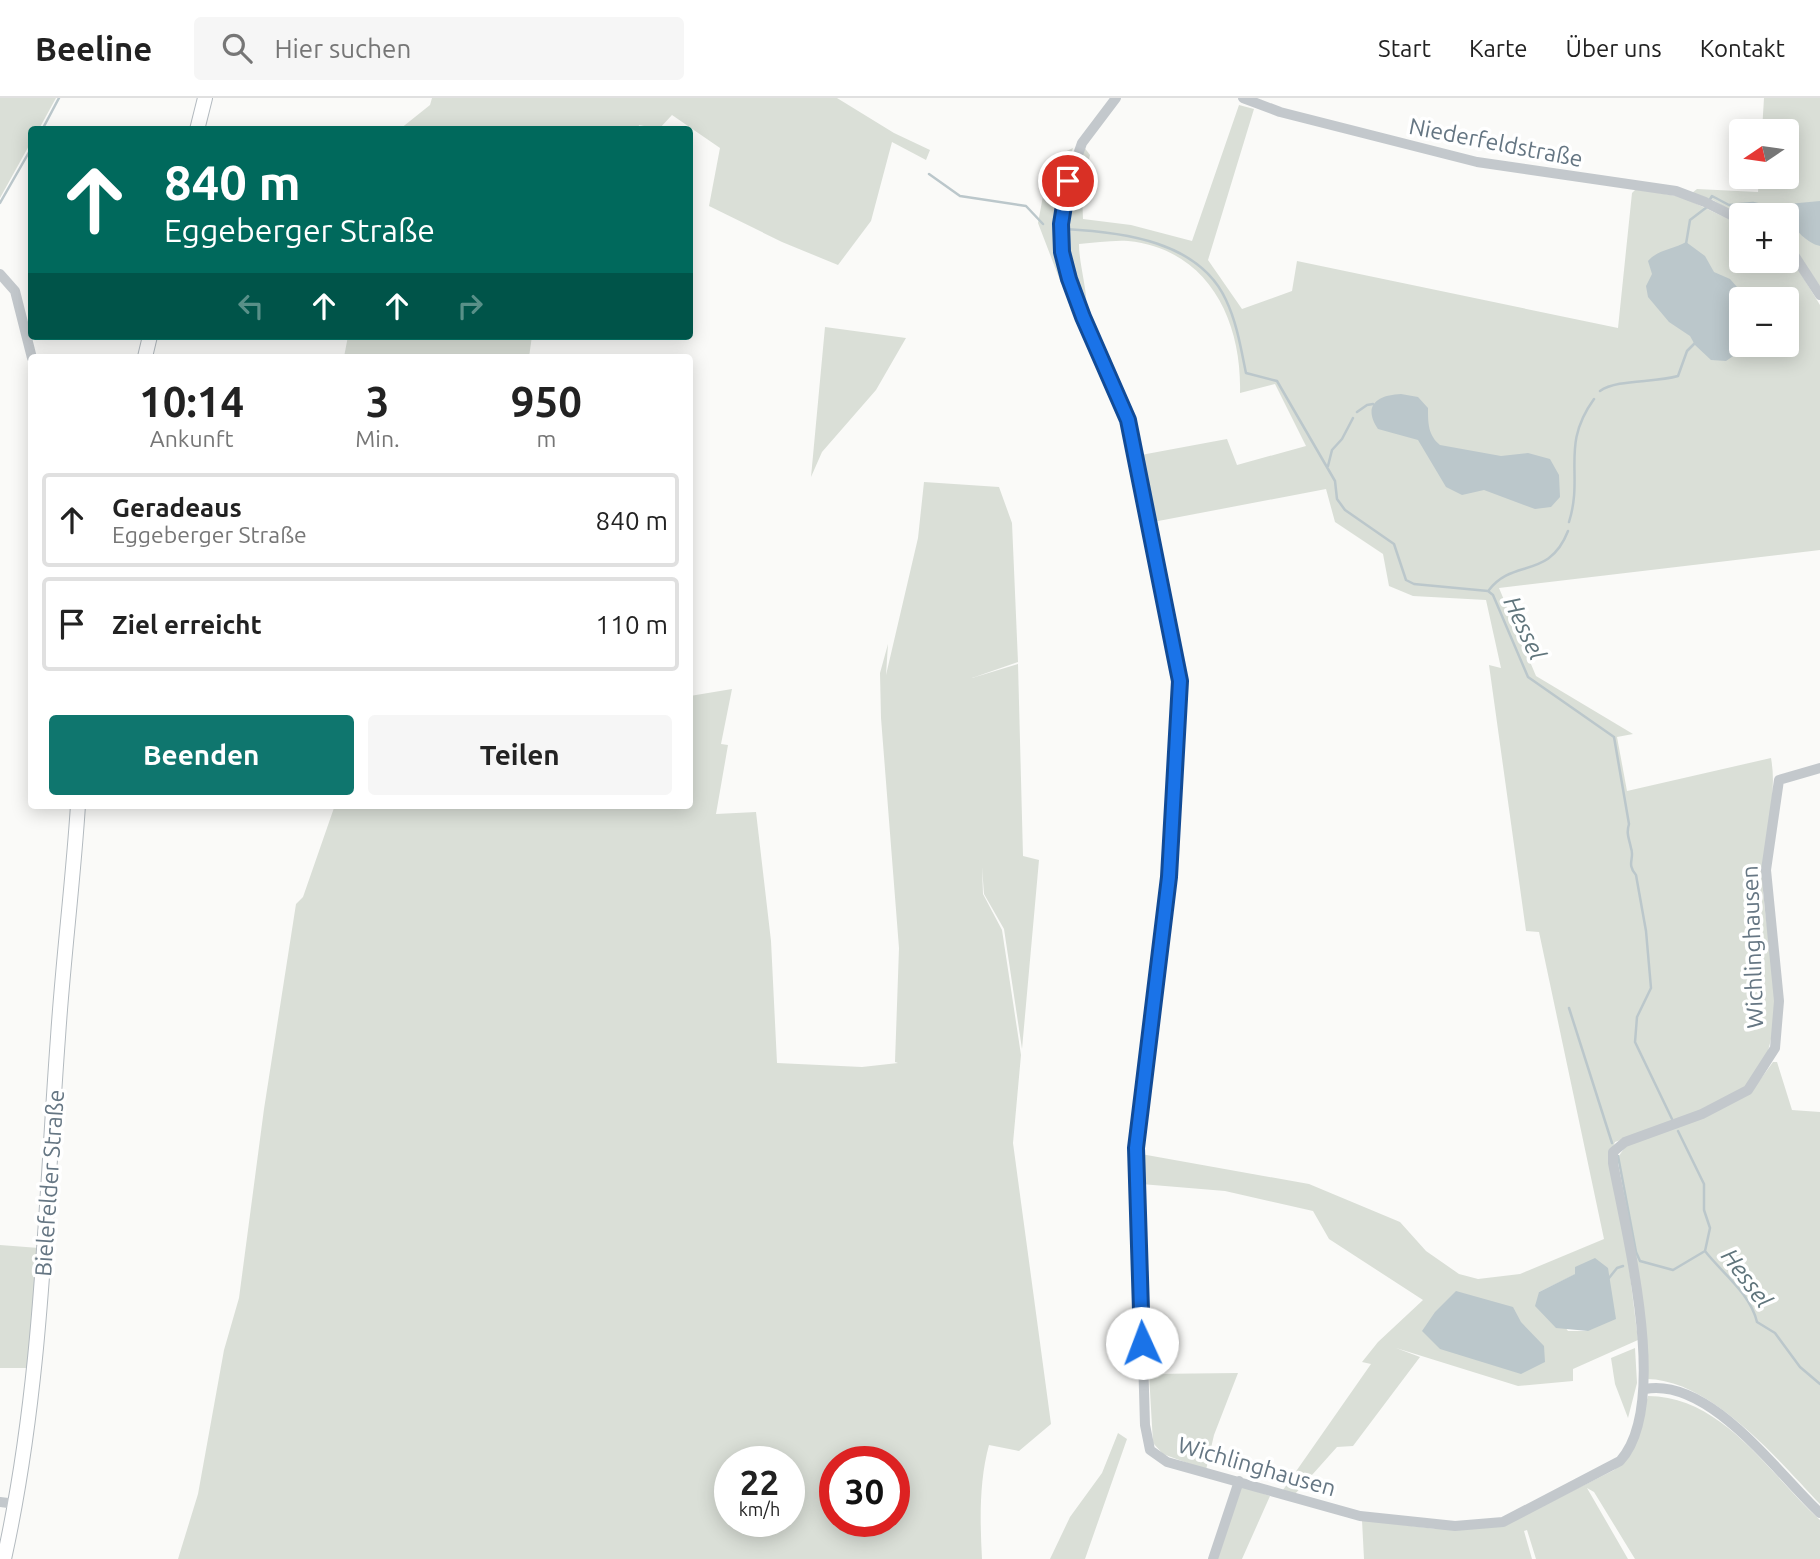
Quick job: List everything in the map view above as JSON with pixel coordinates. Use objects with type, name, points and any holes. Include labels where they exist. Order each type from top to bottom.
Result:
[{"type":"main road","points":[[198,126],[205,98]]},
{"type":"main road","name":"Bielefelder Straße","points":[[4,1559],[27,1432],[47,1242],[58,1037],[78,809]]},
{"type":"street","name":"Wichlinghausen","points":[[1116,98],[1082,143],[1064,195],[1062,252],[1083,317],[1128,420],[1180,681],[1169,877],[1136,1148],[1145,1425],[1150,1450],[1167,1462],[1360,1516],[1455,1526],[1503,1522],[1620,1461],[1631,1445],[1645,1389],[1643,1338],[1613,1152],[1625,1142],[1702,1114],[1748,1090],[1775,1048],[1779,1001],[1766,870],[1779,780],[1820,768]]},
{"type":"street","name":"Niederfeldstraße","points":[[1243,98],[1280,112],[1477,162],[1676,191],[1729,214]]},
{"type":"street","points":[[1799,263],[1820,295]]},
{"type":"street","points":[[0,274],[15,291],[31,354]]},
{"type":"street","points":[[1645,1389],[1654,1387],[1677,1393],[1710,1408],[1734,1424],[1820,1513]]},
{"type":"street","points":[[1213,1559],[1239,1481]]},
{"type":"street","points":[[0,1502],[16,1504]]},
{"type":"shaded area","points":[[0,98],[56,98],[41,126],[28,126],[28,147],[0,198]]},
{"type":"shaded area","points":[[432,98],[837,98],[894,133],[930,150],[926,160],[892,142],[871,221],[838,265],[782,242],[709,206],[720,148],[693,129],[693,126],[688,126],[672,115],[662,126],[404,126],[430,105]]},
{"type":"shaded area","points":[[1764,98],[1820,98],[1820,286],[1799,257],[1799,203],[1729,203],[1729,210],[1713,200],[1692,193],[1697,189],[1758,192],[1758,189],[1799,189],[1799,119],[1763,119]]},
{"type":"shaded area","points":[[1239,105],[1254,109],[1208,260],[1242,309],[1292,291],[1297,261],[1618,328],[1632,193],[1636,189],[1682,197],[1729,219],[1729,273],[1799,273],[1799,271],[1820,305],[1820,550],[1499,588],[1536,676],[1633,734],[1617,737],[1627,791],[1771,758],[1773,786],[1763,888],[1776,1005],[1770,1045],[1757,1084],[1773,1062],[1777,1062],[1792,1110],[1820,1112],[1820,1504],[1764,1446],[1719,1408],[1696,1393],[1671,1383],[1647,1379],[1641,1295],[1618,1157],[1626,1146],[1666,1124],[1615,1142],[1611,1152],[1638,1340],[1573,1369],[1573,1381],[1518,1386],[1396,1348],[1420,1357],[1353,1446],[1337,1447],[1295,1494],[1283,1490],[1371,1364],[1362,1362],[1378,1342],[1423,1300],[1329,1239],[1313,1211],[1225,1191],[1141,1184],[1141,1154],[1309,1184],[1400,1222],[1426,1251],[1459,1274],[1478,1279],[1520,1274],[1604,1239],[1539,932],[1526,931],[1489,665],[1501,668],[1486,600],[1413,596],[1389,586],[1383,554],[1335,522],[1326,489],[1153,522],[1141,455],[1227,439],[1237,465],[1306,446],[1275,384],[1240,393],[1235,340],[1227,315],[1215,293],[1199,273],[1180,258],[1156,247],[1128,241],[1079,244],[1086,313],[1071,268],[1066,230],[1071,192],[1084,147],[1090,155],[1082,193],[1083,219],[1131,225],[1192,241]],"holes":[[[1576,1274],[1588,1331],[1568,1331],[1539,1292]]]},
{"type":"shaded area","points":[[1073,148],[1063,182],[1059,214],[1064,282],[1061,283],[1038,223],[1047,174],[1060,154]]},
{"type":"shaded area","points":[[1820,201],[1820,246],[1799,232],[1799,203]]},
{"type":"shaded area","points":[[1686,242],[1705,256],[1714,272],[1730,279],[1737,287],[1729,287],[1729,357],[1732,357],[1726,361],[1711,360],[1695,345],[1690,336],[1669,322],[1648,297],[1646,286],[1652,274],[1648,261],[1656,254]]},
{"type":"shaded area","points":[[825,327],[906,338],[876,390],[822,452],[811,477]]},
{"type":"shaded area","points":[[347,340],[531,340],[529,354],[345,354]]},
{"type":"shaded area","points":[[1401,394],[1418,397],[1428,408],[1431,433],[1440,445],[1501,456],[1528,453],[1550,459],[1559,475],[1560,497],[1551,507],[1535,509],[1484,490],[1462,495],[1446,487],[1418,440],[1378,429],[1373,421],[1372,408],[1379,399]]},
{"type":"shaded area","points":[[924,482],[999,487],[1012,523],[1018,662],[972,678],[1018,664],[1023,856],[1039,860],[1022,1049],[1004,929],[984,894],[982,867],[983,894],[1002,930],[1021,1055],[1013,1143],[1051,1424],[1019,1451],[989,1445],[982,1487],[982,1559],[178,1559],[198,1494],[224,1350],[239,1298],[264,1109],[296,904],[303,897],[334,809],[693,809],[693,696],[732,689],[721,744],[728,745],[716,814],[756,812],[771,941],[777,1063],[862,1067],[898,1063],[895,1062],[899,948],[881,718],[880,673],[888,644],[886,675],[918,538]]},
{"type":"shaded area","points":[[0,1245],[39,1248],[29,1368],[0,1368]]},
{"type":"shaded area","points":[[1595,1258],[1608,1268],[1616,1319],[1588,1331],[1556,1328],[1535,1306],[1539,1292],[1575,1274],[1575,1267]]},
{"type":"shaded area","points":[[1456,1291],[1513,1307],[1521,1322],[1544,1346],[1545,1362],[1521,1374],[1440,1349],[1422,1331],[1435,1312]]},
{"type":"shaded area","points":[[1635,1348],[1637,1383],[1628,1418],[1615,1384],[1611,1358]]},
{"type":"shaded area","points":[[1238,1373],[1214,1435],[1206,1470],[1163,1454],[1153,1443],[1149,1374]]},
{"type":"shaded area","points":[[1648,1396],[1675,1399],[1699,1409],[1722,1423],[1743,1441],[1820,1520],[1820,1559],[1635,1559],[1594,1492],[1587,1488],[1628,1559],[1536,1559],[1527,1530],[1524,1531],[1532,1559],[1364,1559],[1362,1520],[1436,1529],[1505,1525],[1614,1470],[1633,1446]]},
{"type":"shaded area","points":[[1118,1433],[1127,1439],[1085,1559],[1050,1559],[1070,1517],[1102,1473]]},
{"type":"shaded area","points":[[1241,1486],[1270,1496],[1242,1559],[1215,1559]]},
{"type":"waterway","points":[[44,126],[59,98]]},
{"type":"waterway","points":[[0,203],[28,154]]},
{"type":"waterway","name":"Hessel","points":[[929,174],[960,196],[1026,206],[1043,224]]},
{"type":"waterway","points":[[1709,201],[1712,196],[1729,205]]},
{"type":"waterway","points":[[1686,244],[1690,220],[1707,207]]},
{"type":"waterway","name":"Hessel","points":[[1065,229],[1134,237],[1178,252],[1197,264],[1214,280],[1226,300],[1236,327],[1246,373],[1277,381],[1335,481],[1337,499],[1345,510],[1394,544],[1406,580],[1414,584],[1488,591],[1493,595],[1528,677],[1614,737],[1629,824],[1631,864],[1636,875],[1646,931],[1651,988],[1637,1017],[1635,1042],[1672,1119]]},
{"type":"waterway","points":[[1600,391],[1626,383],[1678,376],[1687,351],[1695,343]]},
{"type":"waterway","points":[[1569,522],[1573,505],[1578,431],[1594,399]]},
{"type":"waterway","points":[[1357,412],[1373,404]]},
{"type":"waterway","points":[[1328,466],[1332,450],[1342,439],[1353,418]]},
{"type":"waterway","points":[[1489,590],[1509,574],[1541,563],[1551,556],[1568,531]]},
{"type":"waterway","name":"Hessel","points":[[1569,1008],[1612,1143]]},
{"type":"waterway","name":"Hessel","points":[[1678,1131],[1704,1184],[1704,1210],[1710,1228],[1705,1251],[1742,1293],[1757,1322],[1775,1333],[1800,1367],[1820,1384]]},
{"type":"waterway","name":"Hessel","points":[[1618,1156],[1640,1261],[1673,1270],[1705,1251]]},
{"type":"waterway","name":"Hessel","points":[[1609,1278],[1617,1268],[1623,1266]]},
{"type":"route","points":[[1068,181],[1061,224],[1062,252],[1083,317],[1128,420],[1180,681],[1169,877],[1136,1148],[1142,1343]]}]
